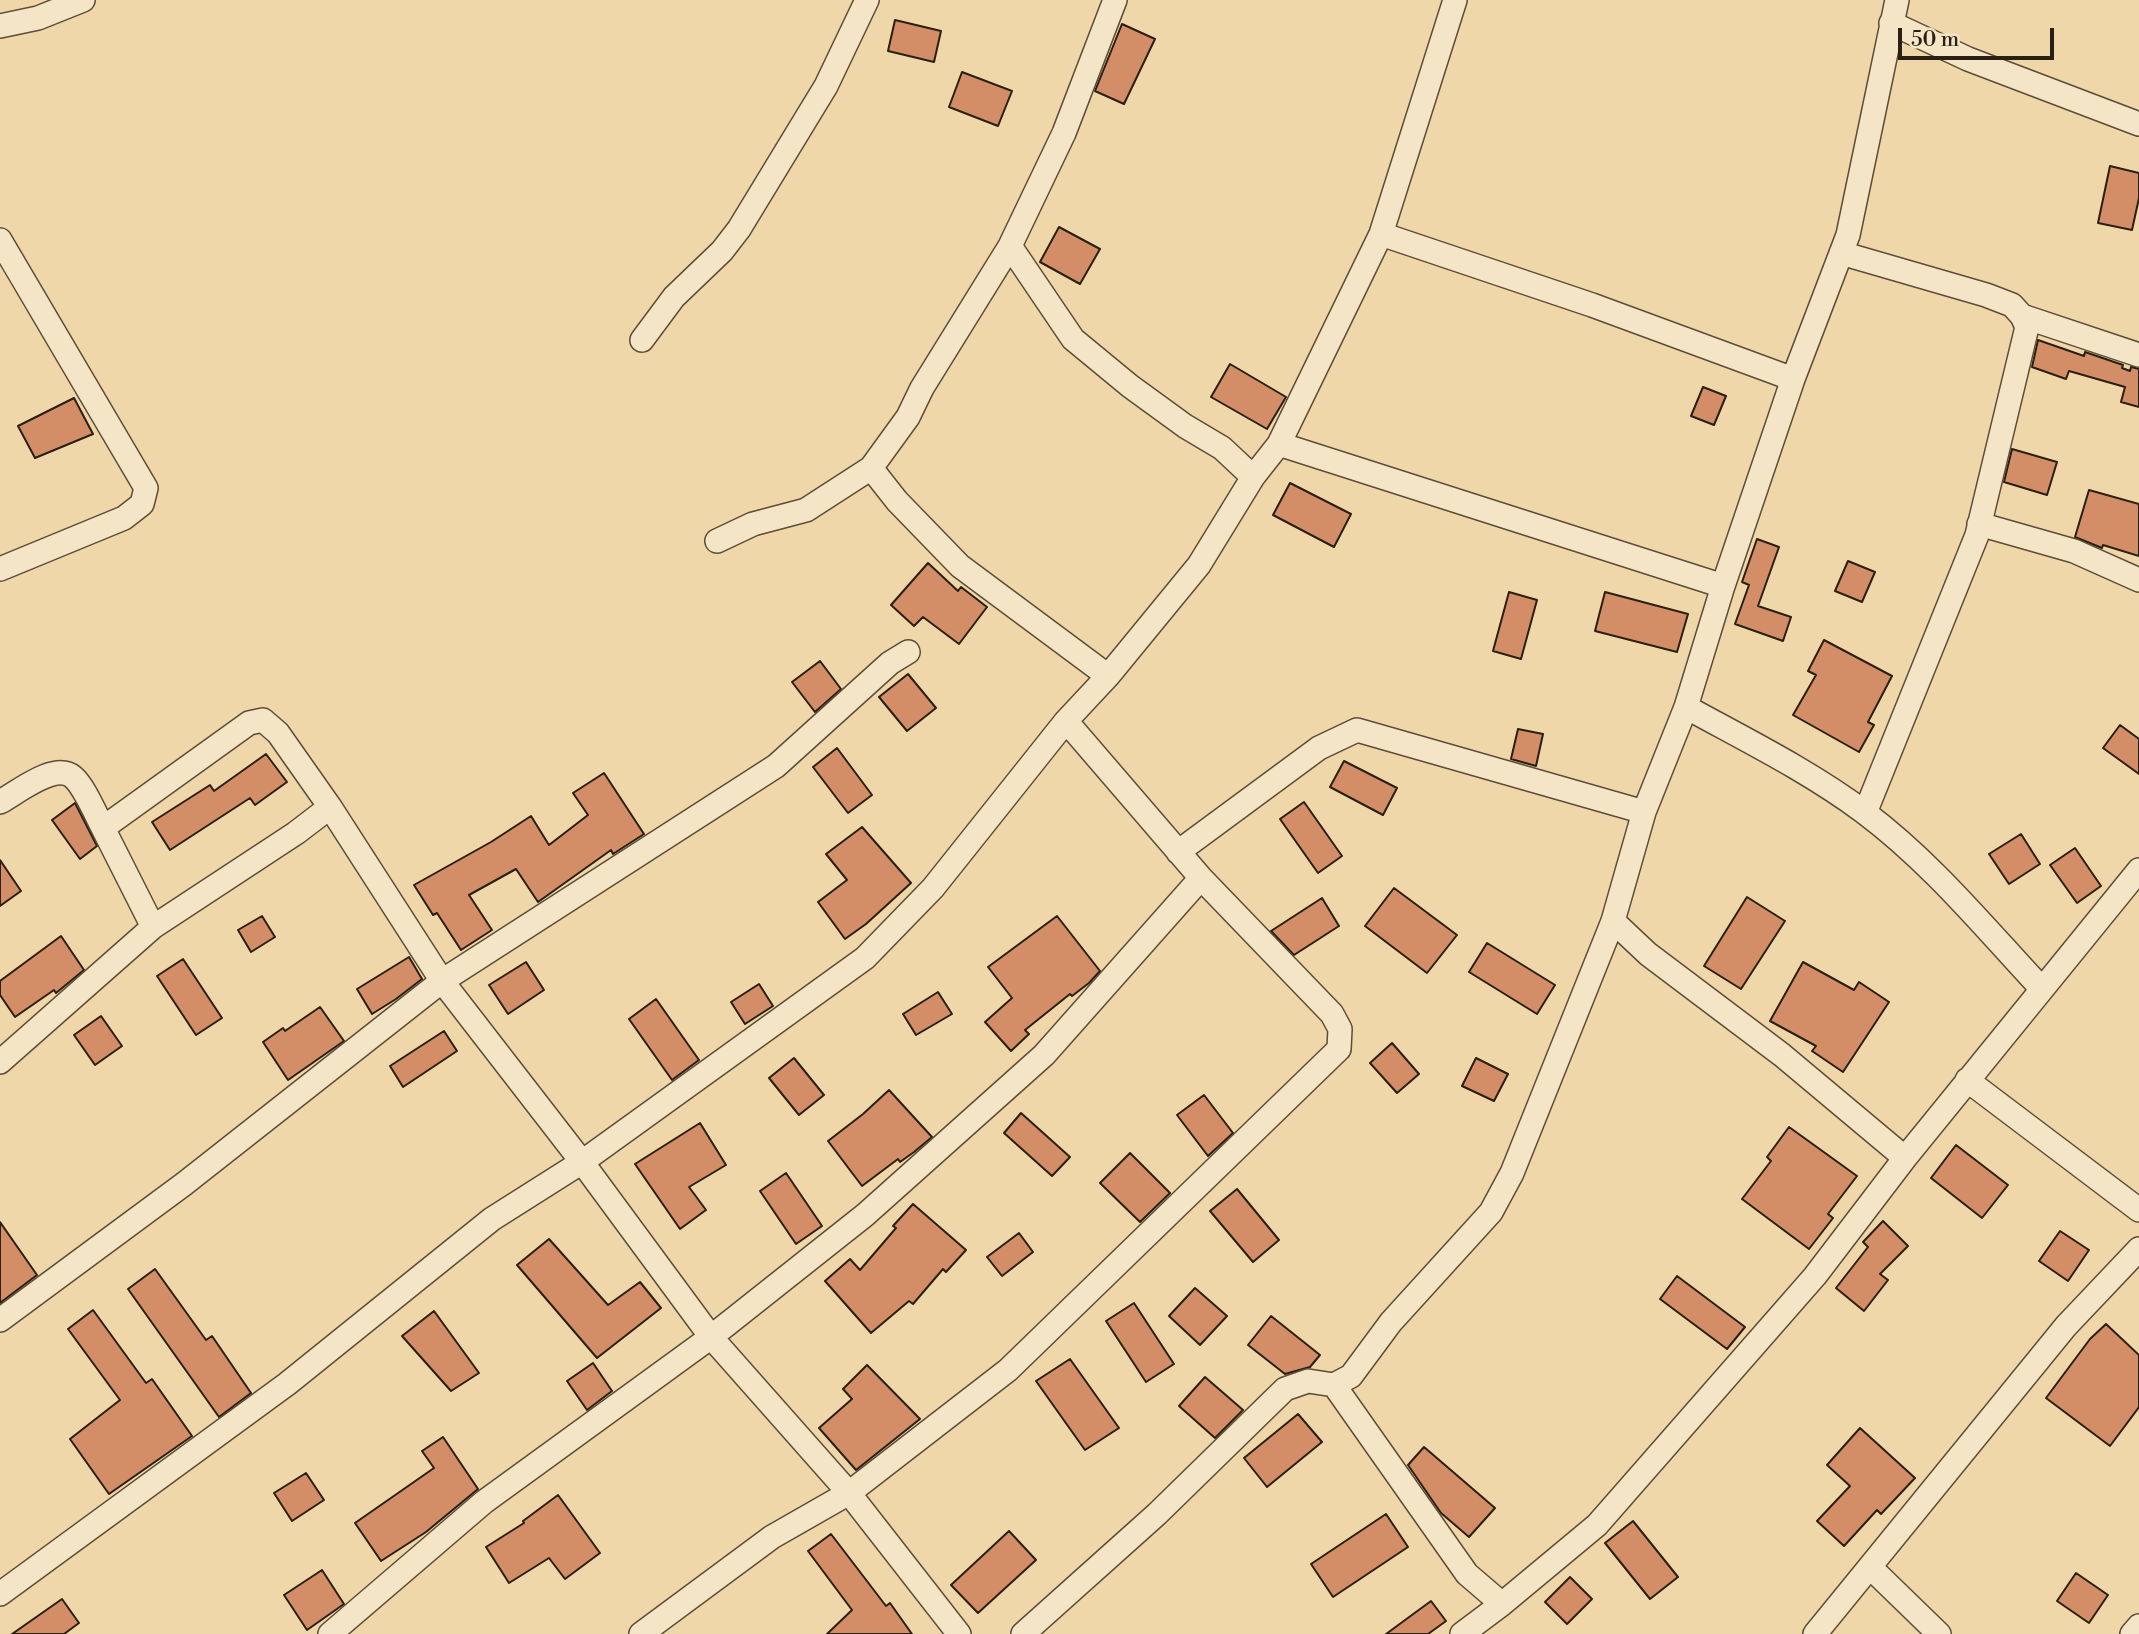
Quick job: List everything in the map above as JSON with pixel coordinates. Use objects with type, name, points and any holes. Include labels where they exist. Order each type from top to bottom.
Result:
[{"type":"street","points":[[0,26],[38,18],[83,0]]},
{"type":"street","points":[[642,340],[674,297],[722,251],[739,229],[826,86],[867,0]]},
{"type":"street","points":[[717,541],[753,524],[806,510],[871,468],[908,417],[922,388],[1010,246],[1064,133],[1115,0]]},
{"type":"street","points":[[0,1594],[287,1384],[492,1219],[582,1162],[866,958],[933,888],[1066,721],[1108,676],[1199,565],[1253,477],[1279,444],[1381,234],[1455,0]]},
{"type":"street","points":[[1023,1634],[1157,1514],[1285,1389],[1308,1381],[1334,1385],[1350,1376],[1391,1322],[1491,1212],[1512,1173],[1613,921],[1644,812],[1686,707],[1723,586],[1793,379],[1848,235],[1897,0]]},
{"type":"street","points":[[1891,23],[1968,59],[2139,124]]},
{"type":"street","points":[[1381,234],[1592,305],[1793,379]]},
{"type":"street","points":[[0,240],[146,488],[142,504],[124,518],[0,569]]},
{"type":"street","points":[[1010,246],[1073,339],[1130,386],[1222,448],[1253,477]]},
{"type":"street","points":[[1841,253],[2012,305],[2027,327],[1979,524],[1865,813]]},
{"type":"street","points":[[2022,316],[2139,355]]},
{"type":"street","points":[[1279,444],[1723,586]]},
{"type":"street","points":[[871,468],[897,501],[960,566],[1108,676]]},
{"type":"street","points":[[1979,524],[2074,551],[2139,580]]},
{"type":"street","points":[[0,1320],[184,1184],[442,981],[776,766],[890,663],[908,652]]},
{"type":"street","points":[[1686,707],[1807,774],[1865,813],[1935,874],[2041,988]]},
{"type":"street","points":[[103,828],[249,723],[263,720],[278,733],[330,807],[442,981],[582,1162],[711,1338],[849,1493],[959,1634]]},
{"type":"street","points":[[641,1634],[772,1537],[849,1493],[1008,1370],[1339,1049],[1340,1029],[1332,1014],[1201,878],[1066,721]]},
{"type":"street","points":[[1178,852],[1319,748],[1357,730],[1644,812]]},
{"type":"street","points":[[0,802],[53,772],[64,772],[75,778],[153,927]]},
{"type":"street","points":[[0,1062],[153,927],[296,833],[330,807]]},
{"type":"street","points":[[1462,1634],[1597,1525],[1815,1276],[1905,1157],[2139,870]]},
{"type":"street","points":[[330,1634],[484,1502],[711,1338],[865,1215],[1044,1055],[1201,878]]},
{"type":"street","points":[[1613,921],[1647,954],[1782,1055],[1905,1157]]},
{"type":"street","points":[[1967,1080],[2139,1210]]},
{"type":"street","points":[[1815,1634],[2066,1326],[2139,1250]]},
{"type":"street","points":[[1334,1385],[1467,1574],[1502,1604]]},
{"type":"street","points":[[1871,1567],[1939,1634]]},
{"type":"street","points":[[2132,1634],[2139,1626]]},
{"type":"building","points":[[895,20],[941,31],[934,62],[888,51]]},
{"type":"building","points":[[1122,24],[1155,39],[1124,104],[1095,91]]},
{"type":"building","points":[[962,72],[1012,91],[998,126],[949,107]]},
{"type":"building","points":[[2110,166],[2139,173],[2139,198],[2132,230],[2098,223]]},
{"type":"building","points":[[1059,227],[1100,249],[1080,284],[1040,262]]},
{"type":"building","points":[[2038,340],[2084,356],[2085,352],[2123,365],[2122,368],[2130,371],[2131,367],[2139,369],[2139,407],[2121,402],[2125,387],[2069,371],[2066,379],[2032,367]]},
{"type":"building","points":[[1230,364],[1286,397],[1267,429],[1211,397]]},
{"type":"building","points":[[1703,387],[1726,396],[1714,425],[1691,416]]},
{"type":"building","points":[[74,398],[93,434],[35,458],[18,426]]},
{"type":"building","points":[[2012,449],[2057,462],[2047,495],[2004,482]]},
{"type":"building","points":[[1290,483],[1351,514],[1334,547],[1273,515]]},
{"type":"building","points":[[2089,490],[2139,504],[2139,556],[2103,545],[2102,548],[2075,537]]},
{"type":"building","points":[[1757,539],[1779,547],[1758,606],[1791,617],[1783,641],[1735,624],[1749,585],[1742,582]]},
{"type":"building","points":[[1848,561],[1875,572],[1862,602],[1835,591]]},
{"type":"building","points":[[928,563],[958,591],[961,587],[987,607],[959,644],[923,617],[914,626],[891,605]]},
{"type":"building","points":[[1509,592],[1537,600],[1521,659],[1493,651]]},
{"type":"building","points":[[1605,592],[1688,614],[1677,652],[1595,631]]},
{"type":"building","points":[[1824,640],[1892,676],[1868,722],[1874,725],[1859,752],[1793,715],[1816,675],[1808,671]]},
{"type":"building","points":[[820,661],[841,689],[815,712],[792,682]]},
{"type":"building","points":[[908,674],[936,708],[907,731],[879,697]]},
{"type":"building","points":[[2120,725],[2139,739],[2139,774],[2103,748]]},
{"type":"building","points":[[1518,729],[1543,734],[1536,766],[1511,759]]},
{"type":"building","points":[[837,748],[872,795],[848,813],[813,767]]},
{"type":"building","points":[[266,754],[287,782],[255,805],[250,798],[170,850],[152,822],[210,785],[214,791]]},
{"type":"building","points":[[1344,761],[1397,788],[1383,815],[1330,787]]},
{"type":"building","points":[[604,773],[644,834],[613,854],[611,850],[538,902],[516,869],[469,895],[492,930],[461,950],[437,913],[433,915],[414,885],[531,816],[549,845],[588,815],[573,793]]},
{"type":"building","points":[[1304,802],[1342,856],[1318,873],[1280,819]]},
{"type":"building","points":[[75,803],[97,846],[80,859],[52,820]]},
{"type":"building","points":[[862,827],[911,883],[866,924],[845,939],[818,902],[847,880],[826,854]]},
{"type":"building","points":[[2021,834],[2040,864],[2009,884],[1989,854]]},
{"type":"building","points":[[2075,848],[2101,886],[2077,903],[2050,865]]},
{"type":"building","points":[[0,860],[21,891],[0,906]]},
{"type":"building","points":[[1394,888],[1457,935],[1427,973],[1365,926]]},
{"type":"building","points":[[1747,897],[1785,921],[1741,989],[1704,966]]},
{"type":"building","points":[[1322,898],[1339,926],[1294,955],[1271,931]]},
{"type":"building","points":[[262,916],[275,937],[251,952],[238,930]]},
{"type":"building","points":[[1057,916],[1100,971],[1089,983],[1072,996],[1070,994],[1025,1030],[1029,1034],[1011,1051],[985,1022],[1012,998],[988,967]]},
{"type":"building","points":[[61,936],[84,970],[56,993],[54,990],[15,1017],[0,995],[0,981]]},
{"type":"building","points":[[1487,943],[1555,985],[1537,1014],[1469,972]]},
{"type":"building","points":[[409,957],[422,979],[372,1014],[357,989]]},
{"type":"building","points":[[183,959],[222,1018],[196,1035],[157,976]]},
{"type":"building","points":[[526,962],[544,990],[508,1014],[489,985]]},
{"type":"building","points":[[1803,962],[1854,990],[1859,982],[1889,1002],[1843,1072],[1812,1051],[1816,1046],[1770,1021]]},
{"type":"building","points":[[759,984],[773,1006],[745,1024],[731,1002]]},
{"type":"building","points":[[938,992],[952,1014],[916,1035],[903,1014]]},
{"type":"building","points":[[656,999],[699,1060],[672,1080],[629,1019]]},
{"type":"building","points":[[320,1007],[344,1041],[288,1080],[263,1042],[283,1028],[285,1031]]},
{"type":"building","points":[[101,1016],[122,1046],[95,1065],[74,1035]]},
{"type":"building","points":[[444,1031],[457,1051],[403,1087],[390,1066]]},
{"type":"building","points":[[1392,1043],[1419,1074],[1397,1093],[1370,1063]]},
{"type":"building","points":[[794,1058],[824,1095],[799,1115],[769,1078]]},
{"type":"building","points":[[1476,1058],[1508,1074],[1494,1101],[1462,1086]]},
{"type":"building","points":[[889,1090],[932,1137],[900,1162],[898,1159],[862,1186],[828,1141]]},
{"type":"building","points":[[1204,1095],[1233,1133],[1208,1156],[1177,1115]]},
{"type":"building","points":[[1021,1113],[1070,1157],[1052,1176],[1004,1133]]},
{"type":"building","points":[[700,1123],[726,1165],[689,1187],[706,1210],[680,1229],[635,1164]]},
{"type":"building","points":[[1789,1127],[1857,1176],[1828,1214],[1833,1218],[1809,1249],[1742,1199],[1771,1161],[1767,1157]]},
{"type":"building","points":[[1956,1145],[2008,1185],[1982,1218],[1931,1178]]},
{"type":"building","points":[[1130,1153],[1170,1193],[1140,1222],[1100,1183]]},
{"type":"building","points":[[786,1173],[822,1226],[796,1244],[760,1191]]},
{"type":"building","points":[[1237,1189],[1279,1240],[1253,1262],[1210,1211]]},
{"type":"building","points":[[913,1204],[966,1250],[946,1272],[943,1269],[913,1304],[909,1301],[871,1333],[825,1281],[850,1259],[860,1270]]},
{"type":"building","points":[[1883,1221],[1908,1246],[1880,1274],[1888,1280],[1864,1311],[1836,1288],[1868,1247],[1863,1242]]},
{"type":"building","points":[[0,1222],[37,1275],[0,1303]]},
{"type":"building","points":[[2060,1231],[2089,1250],[2068,1281],[2039,1261]]},
{"type":"building","points":[[1019,1233],[1033,1252],[1002,1276],[987,1257]]},
{"type":"building","points":[[549,1239],[608,1305],[640,1282],[661,1308],[597,1358],[517,1265]]},
{"type":"building","points":[[155,1269],[206,1340],[212,1336],[251,1393],[219,1417],[128,1289]]},
{"type":"building","points":[[1677,1276],[1745,1327],[1727,1349],[1660,1299]]},
{"type":"building","points":[[1195,1288],[1227,1316],[1200,1345],[1169,1316]]},
{"type":"building","points":[[1134,1303],[1174,1364],[1146,1382],[1106,1321]]},
{"type":"building","points":[[93,1310],[146,1383],[152,1379],[192,1436],[109,1494],[70,1439],[120,1400],[68,1329]]},
{"type":"building","points":[[434,1311],[479,1373],[451,1391],[402,1336]]},
{"type":"building","points":[[1271,1316],[1320,1355],[1310,1367],[1285,1374],[1248,1345]]},
{"type":"building","points":[[2106,1324],[2139,1355],[2139,1407],[2110,1446],[2046,1398],[2090,1339]]},
{"type":"building","points":[[1070,1359],[1119,1428],[1085,1450],[1036,1381]]},
{"type":"building","points":[[593,1363],[612,1391],[587,1410],[567,1381]]},
{"type":"building","points":[[867,1365],[920,1419],[856,1470],[819,1428],[852,1399],[843,1389]]},
{"type":"building","points":[[1205,1377],[1243,1410],[1215,1438],[1179,1406]]},
{"type":"building","points":[[1298,1414],[1322,1442],[1267,1487],[1244,1458]]},
{"type":"building","points":[[1860,1428],[1915,1478],[1881,1514],[1877,1510],[1844,1546],[1817,1521],[1850,1486],[1827,1465]]},
{"type":"building","points":[[443,1437],[478,1489],[426,1532],[381,1561],[355,1523],[434,1468],[422,1451]]},
{"type":"building","points":[[1424,1447],[1495,1508],[1469,1537],[1441,1513],[1408,1465]]},
{"type":"building","points":[[306,1473],[324,1500],[292,1521],[274,1493]]},
{"type":"building","points":[[558,1495],[600,1553],[565,1579],[549,1558],[509,1583],[486,1547],[524,1523],[523,1521]]},
{"type":"building","points":[[1386,1514],[1408,1547],[1333,1597],[1311,1564]]},
{"type":"building","points":[[1633,1521],[1678,1577],[1650,1599],[1605,1543]]},
{"type":"building","points":[[1009,1531],[1036,1560],[978,1613],[951,1585]]},
{"type":"building","points":[[831,1534],[886,1606],[890,1603],[912,1634],[827,1634],[852,1610],[808,1551]]},
{"type":"building","points":[[322,1570],[344,1604],[307,1630],[284,1595]]},
{"type":"building","points":[[2076,1573],[2108,1595],[2089,1623],[2057,1601]]},
{"type":"building","points":[[1570,1577],[1592,1599],[1567,1624],[1545,1602]]},
{"type":"building","points":[[62,1599],[79,1623],[64,1634],[12,1634]]},
{"type":"building","points":[[1431,1601],[1446,1621],[1428,1634],[1386,1634]]}]
